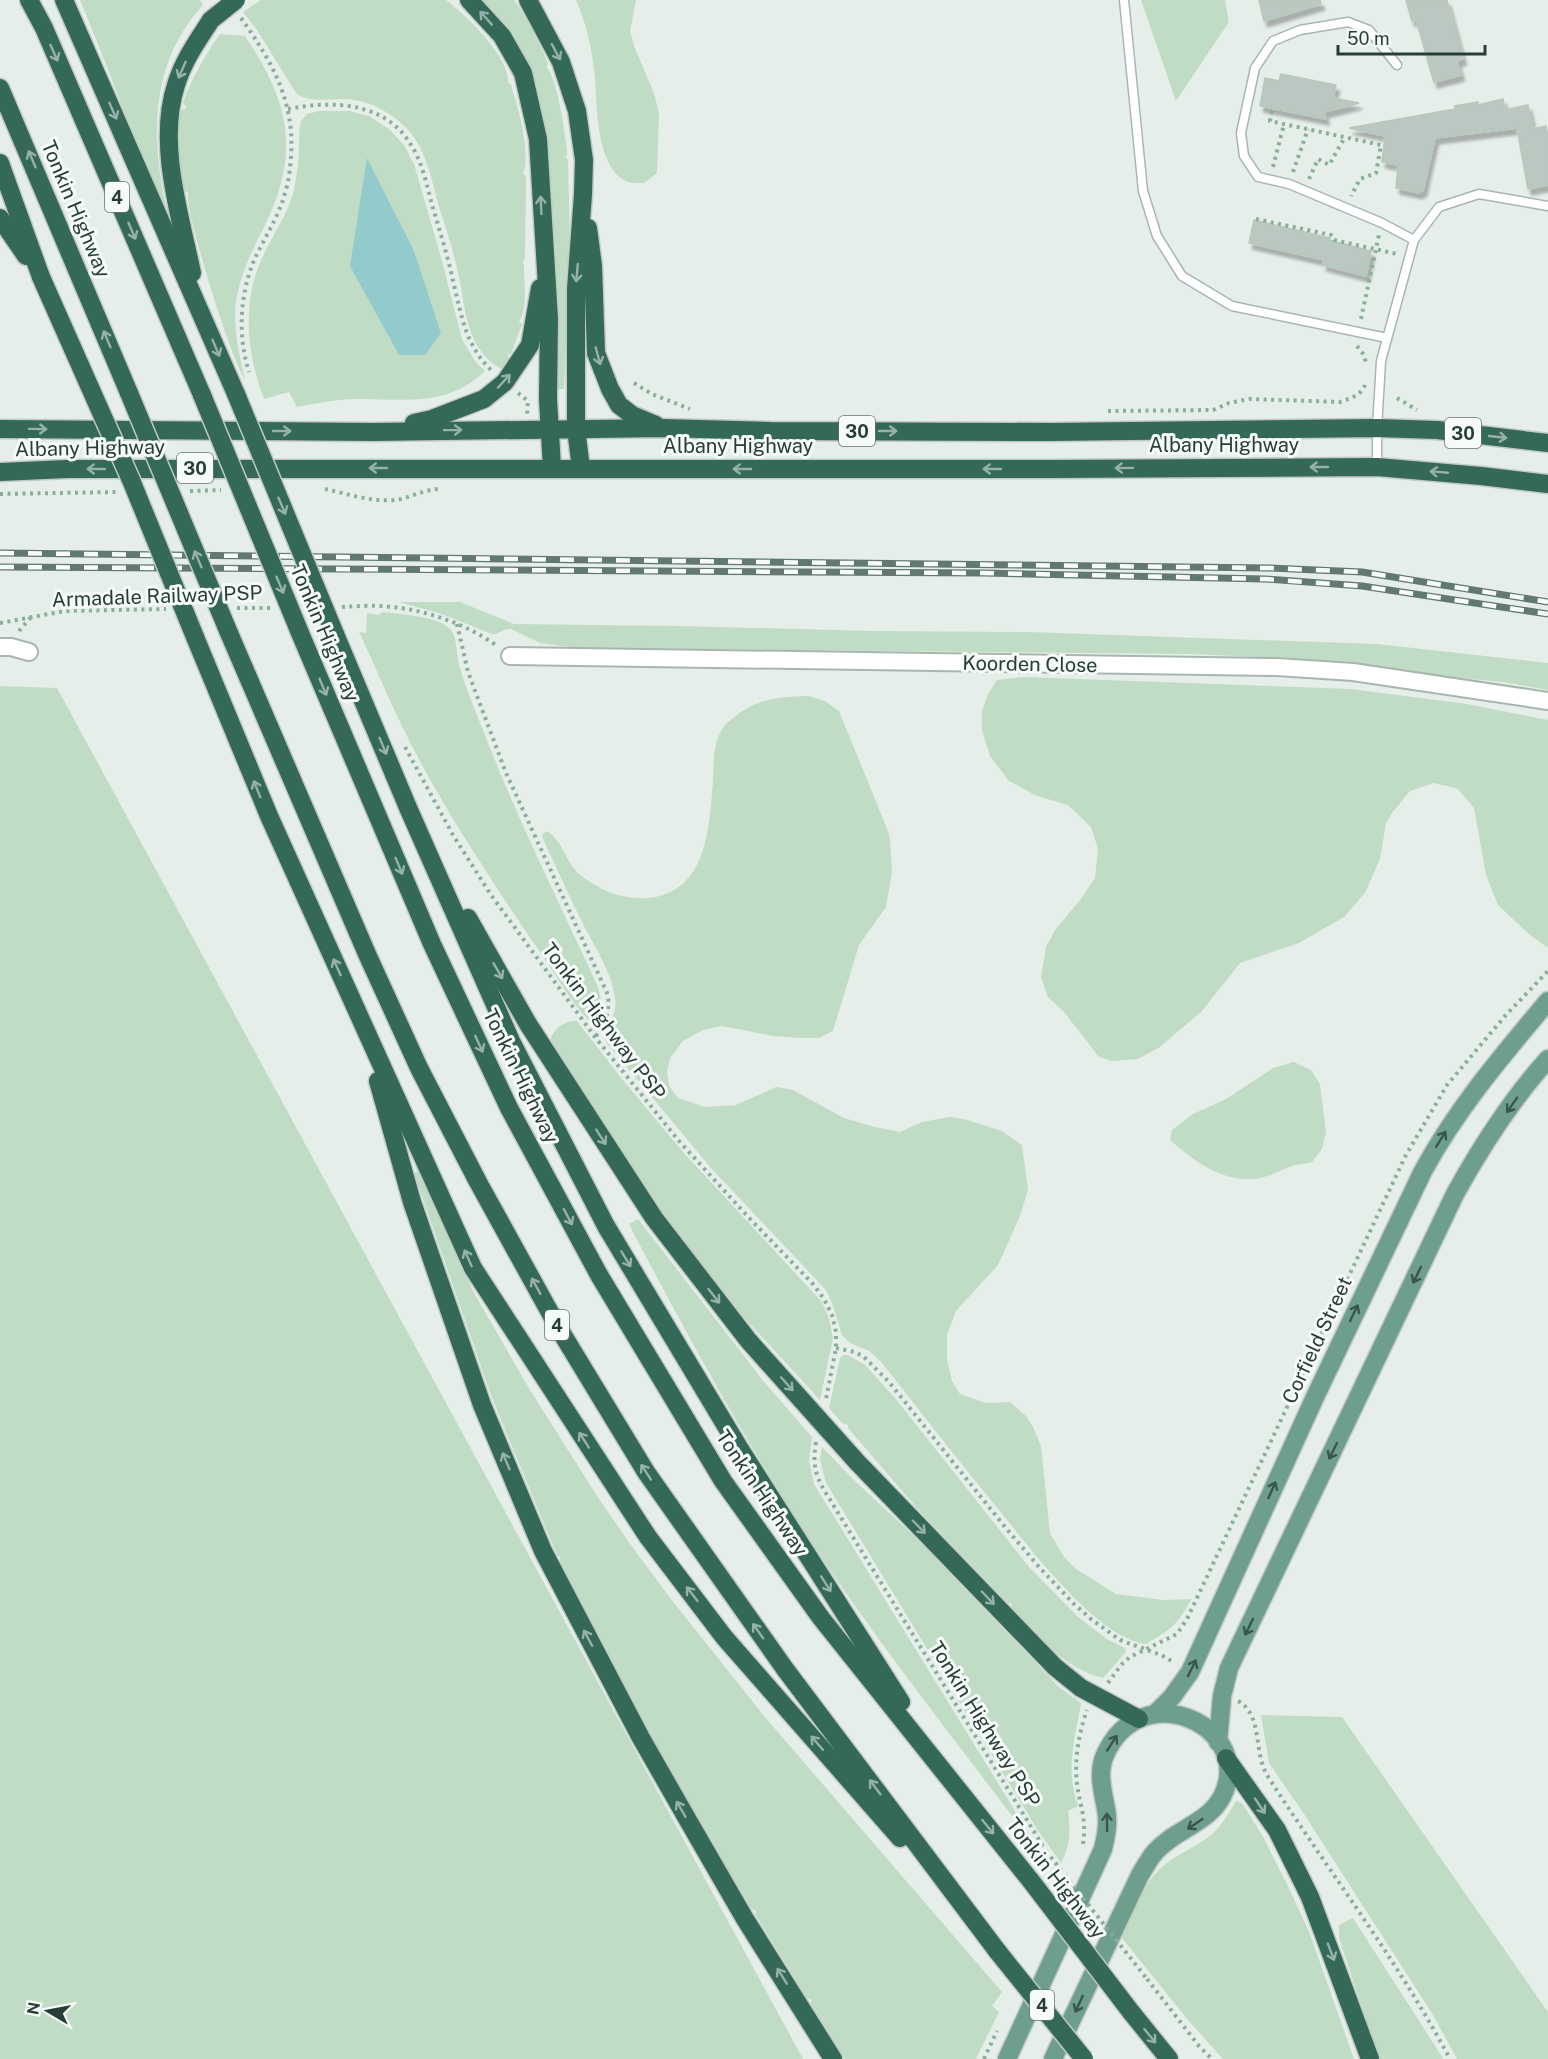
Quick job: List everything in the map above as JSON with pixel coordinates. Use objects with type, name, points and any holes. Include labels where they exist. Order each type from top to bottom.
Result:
[{"type":"highway","name":"Tonkin Highway","points":[[29,0],[44,28],[120,202],[432,944],[510,1108],[599,1275],[723,1481],[821,1618],[1031,1881],[1168,2059]]},
{"type":"highway","points":[[64,0],[201,312],[335,634],[511,1041],[606,1226],[738,1446],[952,1782]]},
{"type":"highway","points":[[470,0],[502,36],[523,73],[538,139],[549,319],[548,399],[552,468]]},
{"type":"highway","points":[[528,0],[561,62],[577,111],[584,160],[584,194],[576,289],[576,429],[581,468]]},
{"type":"highway","points":[[201,312],[177,202],[169,143],[170,114],[176,85],[194,46],[211,20],[237,7]]},
{"type":"highway","name":"Tonkin Highway","points":[[0,88],[358,933],[419,1068],[478,1182],[558,1327],[652,1482],[785,1669],[998,1952],[1084,2059]]},
{"type":"highway","points":[[0,163],[41,277],[130,480],[269,816],[473,1268],[648,1537],[724,1637],[879,1814],[969,1911]]},
{"type":"highway","points":[[584,194],[593,266],[596,353],[619,405],[632,415],[662,428]]},
{"type":"highway","points":[[0,218],[41,277]]},
{"type":"highway","points":[[374,432],[432,419],[462,408],[484,399],[505,382],[530,345],[544,263]]},
{"type":"highway","name":"Albany Highway","points":[[0,429],[374,432],[662,428],[1018,432],[1377,428],[1437,430],[1548,443]]},
{"type":"highway","name":"Albany Highway","points":[[0,472],[67,469],[1377,467],[1548,484]]},
{"type":"highway","points":[[410,810],[528,1024],[654,1218],[748,1340],[857,1462],[1055,1668],[1081,1688],[1147,1716]]},
{"type":"highway","points":[[361,1020],[412,1202],[482,1405],[543,1551],[683,1813],[833,2059]]},
{"type":"highway","points":[[1222,1750],[1276,1830],[1310,1897],[1370,2059]]},
{"type":"main road","name":"Corfield Street","points":[[1007,2059],[1103,1849],[1107,1833],[1107,1810],[1101,1776],[1104,1758],[1111,1742],[1123,1728],[1147,1716],[1172,1697],[1190,1672],[1315,1397],[1402,1213],[1440,1140],[1486,1074],[1548,1001]]},
{"type":"main road","points":[[1053,2059],[1135,1886],[1155,1851],[1210,1814],[1220,1802],[1229,1774],[1222,1750],[1222,1696],[1229,1668],[1455,1194],[1486,1143],[1536,1072],[1548,1059]]},
{"type":"main road","points":[[1147,1716],[1174,1714],[1191,1719],[1206,1728],[1222,1750]]},
{"type":"street","points":[[0,647],[11,647],[29,652]]},
{"type":"street","name":"Koorden Close","points":[[510,656],[1277,667],[1353,672],[1548,701]]},
{"type":"lane","points":[[1124,0],[1143,191],[1157,236],[1182,276],[1232,306],[1387,338]]},
{"type":"lane","points":[[1397,64],[1369,30],[1348,22],[1300,30],[1273,41],[1255,68],[1241,133],[1244,156],[1258,177],[1289,183],[1382,223],[1414,240]]},
{"type":"lane","points":[[1377,467],[1381,361],[1414,240],[1439,207],[1479,194],[1548,206]]},
{"type":"path","points":[[237,7],[276,74],[288,109],[291,137],[288,186],[248,277],[242,307],[244,344],[251,379]]},
{"type":"path","points":[[288,109],[322,105],[359,107],[389,120],[404,135],[415,152],[423,174],[450,264],[467,335],[479,358],[497,375]]},
{"type":"path","points":[[1272,111],[1270,121],[1381,145],[1376,173],[1360,179],[1349,199],[1356,201]]},
{"type":"path","points":[[1270,180],[1284,124]]},
{"type":"path","points":[[1289,183],[1308,129]]},
{"type":"path","points":[[1304,191],[1318,159],[1329,165],[1345,137]]},
{"type":"path","points":[[1256,219],[1331,235],[1334,240],[1410,256]]},
{"type":"path","points":[[1361,316],[1382,223]]},
{"type":"path","points":[[1356,345],[1365,355],[1367,367]]},
{"type":"path","points":[[1104,411],[1213,410],[1229,403],[1249,399],[1340,402],[1353,398],[1362,391],[1367,379]]},
{"type":"path","points":[[634,383],[674,404],[697,411]]},
{"type":"path","points":[[518,393],[528,401],[527,414]]},
{"type":"path","points":[[334,607],[392,607],[431,615],[457,624],[489,640]]},
{"type":"path","name":"Armadale Railway PSP","points":[[229,608],[275,608]]},
{"type":"path","name":"Armadale Railway PSP","points":[[0,623],[65,611],[170,609]]},
{"type":"path","points":[[457,624],[468,672],[506,773],[608,995],[609,1011],[595,1037]]},
{"type":"path","name":"Tonkin Highway PSP","points":[[402,743],[453,835],[491,895],[595,1037],[679,1142],[813,1284],[824,1299],[832,1315],[837,1341],[825,1403]]},
{"type":"path","name":"Tonkin Highway PSP","points":[[816,1442],[814,1463],[816,1474],[824,1490],[1046,1851],[1199,2046],[1212,2059]]},
{"type":"green space","points":[[80,0],[200,0],[203,5],[186,27],[173,51],[164,75],[157,126],[158,153],[166,206],[162,208],[101,52]]},
{"type":"green space","points":[[261,0],[446,0],[475,26],[495,49],[507,73],[508,83],[511,84],[521,119],[526,156],[523,174],[526,176],[525,258],[522,263],[524,264],[525,302],[519,322],[522,324],[511,354],[508,354],[509,359],[501,369],[485,356],[472,336],[451,244],[428,167],[415,139],[396,119],[372,105],[345,99],[313,99],[296,93],[257,30],[243,12]]},
{"type":"green space","points":[[480,0],[514,0],[545,55],[548,64],[546,67],[554,81],[560,105],[567,150],[565,156],[568,160],[570,244],[564,389],[556,389],[548,163],[500,21]]},
{"type":"green space","points":[[576,0],[636,0],[630,31],[654,93],[659,113],[657,173],[644,183],[628,182],[616,174],[609,163],[600,134],[591,48]]},
{"type":"green space","points":[[1141,0],[1225,0],[1229,22],[1176,101]]},
{"type":"green space","points":[[220,34],[245,36],[272,83],[285,128],[286,150],[283,174],[276,198],[244,271],[236,302],[236,331],[245,379],[230,345],[201,255],[193,226],[188,192],[185,191],[179,150],[181,110],[186,106],[183,103],[199,67]]},
{"type":"green space","points":[[319,111],[349,111],[369,116],[389,129],[404,145],[414,164],[462,339],[475,361],[485,371],[455,391],[423,399],[353,399],[297,407],[289,392],[264,399],[250,344],[249,306],[252,288],[257,270],[285,214],[294,190],[301,121],[307,114]]},
{"type":"green space","points":[[398,602],[460,602],[514,624],[1029,632],[1377,644],[1548,663],[1548,690],[1503,682],[1351,668],[1310,659],[1187,654],[577,648],[540,643],[511,629],[492,634],[439,613]]},
{"type":"green space","points":[[382,612],[428,619],[445,625],[451,630],[464,680],[494,758],[598,987],[601,1006],[594,1024],[574,1002],[505,900],[449,813],[416,754],[359,632],[366,633],[367,613],[379,615]]},
{"type":"green space","points":[[1023,677],[1351,689],[1467,704],[1548,720],[1548,948],[1530,935],[1498,905],[1486,875],[1474,808],[1458,789],[1434,783],[1410,791],[1392,813],[1386,823],[1380,859],[1365,893],[1344,917],[1299,943],[1240,963],[1202,1011],[1160,1047],[1138,1059],[1112,1061],[1099,1057],[1064,1012],[1048,997],[1041,977],[1046,947],[1055,930],[1095,878],[1098,849],[1091,827],[1068,805],[1037,796],[1009,781],[990,756],[982,730],[982,711],[988,694],[997,680]]},
{"type":"green space","points":[[0,686],[57,688],[803,2059],[0,2059]]},
{"type":"green space","points":[[808,696],[825,701],[839,711],[888,831],[892,872],[886,907],[859,945],[833,1031],[819,1038],[800,1038],[773,1036],[722,1026],[703,1030],[683,1041],[670,1058],[667,1071],[669,1086],[678,1098],[705,1107],[736,1105],[776,1087],[793,1090],[844,1118],[875,1127],[900,1132],[922,1122],[950,1117],[1002,1131],[1022,1145],[1028,1190],[1020,1216],[998,1265],[956,1311],[947,1335],[947,1360],[952,1381],[960,1394],[986,1403],[1010,1402],[1026,1416],[1041,1446],[1050,1533],[1064,1557],[1076,1569],[1116,1594],[1164,1600],[1191,1599],[1173,1626],[1146,1644],[1127,1638],[1107,1626],[1086,1609],[1046,1567],[882,1363],[869,1351],[850,1343],[842,1335],[826,1290],[711,1168],[606,1042],[615,1004],[613,988],[602,960],[542,837],[543,834],[547,831],[552,835],[579,874],[608,892],[642,898],[655,897],[673,891],[686,881],[696,868],[702,852],[710,817],[716,745],[725,725],[752,705],[779,698]]},
{"type":"green space","points":[[571,1021],[577,1021],[683,1152],[822,1302],[833,1338],[820,1400],[726,1298],[671,1228],[549,1044],[557,1029]]},
{"type":"green space","points":[[1294,1062],[1311,1070],[1320,1084],[1326,1132],[1322,1149],[1312,1162],[1292,1166],[1263,1177],[1241,1179],[1229,1177],[1208,1168],[1170,1140],[1172,1130],[1193,1114],[1226,1099],[1273,1068]]},
{"type":"green space","points":[[418,1171],[474,1293],[530,1390],[633,1548],[764,1716],[1002,1992],[992,2006],[999,2012],[976,2059],[845,2059],[810,2004],[812,2000],[807,1998],[755,1914],[756,1911],[751,1908],[666,1768],[591,1626],[560,1557],[557,1555],[492,1398],[414,1173]]},
{"type":"green space","points":[[638,1219],[765,1383],[812,1437],[809,1461],[814,1484],[1043,1854],[1042,1856],[923,1699],[836,1580],[809,1539],[763,1466],[637,1240],[629,1224]]},
{"type":"green space","points":[[844,1355],[865,1365],[895,1398],[1029,1567],[1078,1617],[1107,1639],[1125,1648],[1126,1652],[1103,1678],[1076,1667],[1042,1640],[1012,1608],[1011,1603],[1008,1603],[923,1515],[848,1428],[848,1425],[842,1423],[829,1408],[840,1358]]},
{"type":"green space","points":[[822,1447],[915,1537],[1059,1687],[1081,1703],[1072,1767],[1074,1793],[1078,1806],[1068,1811],[1069,1838],[1061,1863],[1037,1829],[826,1483],[820,1459]]},
{"type":"green space","points":[[1261,1715],[1342,1717],[1548,2012],[1548,2059],[1457,2059],[1433,2015],[1269,1763]]},
{"type":"green space","points":[[1236,1801],[1242,1803],[1262,1835],[1310,1934],[1354,2059],[1223,2059],[1188,2020],[1122,1938],[1151,1879],[1169,1861],[1211,1835]]},
{"type":"green space","points":[[1353,1918],[1443,2059],[1379,2059],[1339,1938],[1339,1925]]},
{"type":"water","points":[[367,158],[414,251],[441,333],[425,355],[399,355],[350,266]]},
{"type":"building","points":[[1259,0],[1320,0],[1321,4],[1264,21]]},
{"type":"building","points":[[1406,0],[1447,0],[1463,59],[1457,61],[1461,75],[1434,82],[1416,19],[1412,21]]},
{"type":"building","points":[[1281,74],[1336,85],[1333,98],[1359,103],[1324,112],[1326,119],[1260,106],[1265,78],[1279,81]]},
{"type":"building","points":[[1503,99],[1505,110],[1528,105],[1533,129],[1546,126],[1548,185],[1528,189],[1517,128],[1435,138],[1423,191],[1419,193],[1396,188],[1398,165],[1382,162],[1385,136],[1349,128],[1455,109],[1455,106],[1478,102],[1478,105]]},
{"type":"building","points":[[1254,220],[1330,238],[1329,240],[1371,251],[1366,276],[1323,265],[1324,260],[1249,243]]},
{"type":"railway","points":[[0,553],[1270,568],[1362,572],[1548,602]]},
{"type":"railway","points":[[0,567],[984,573],[1265,579],[1362,586],[1548,614]]}]
